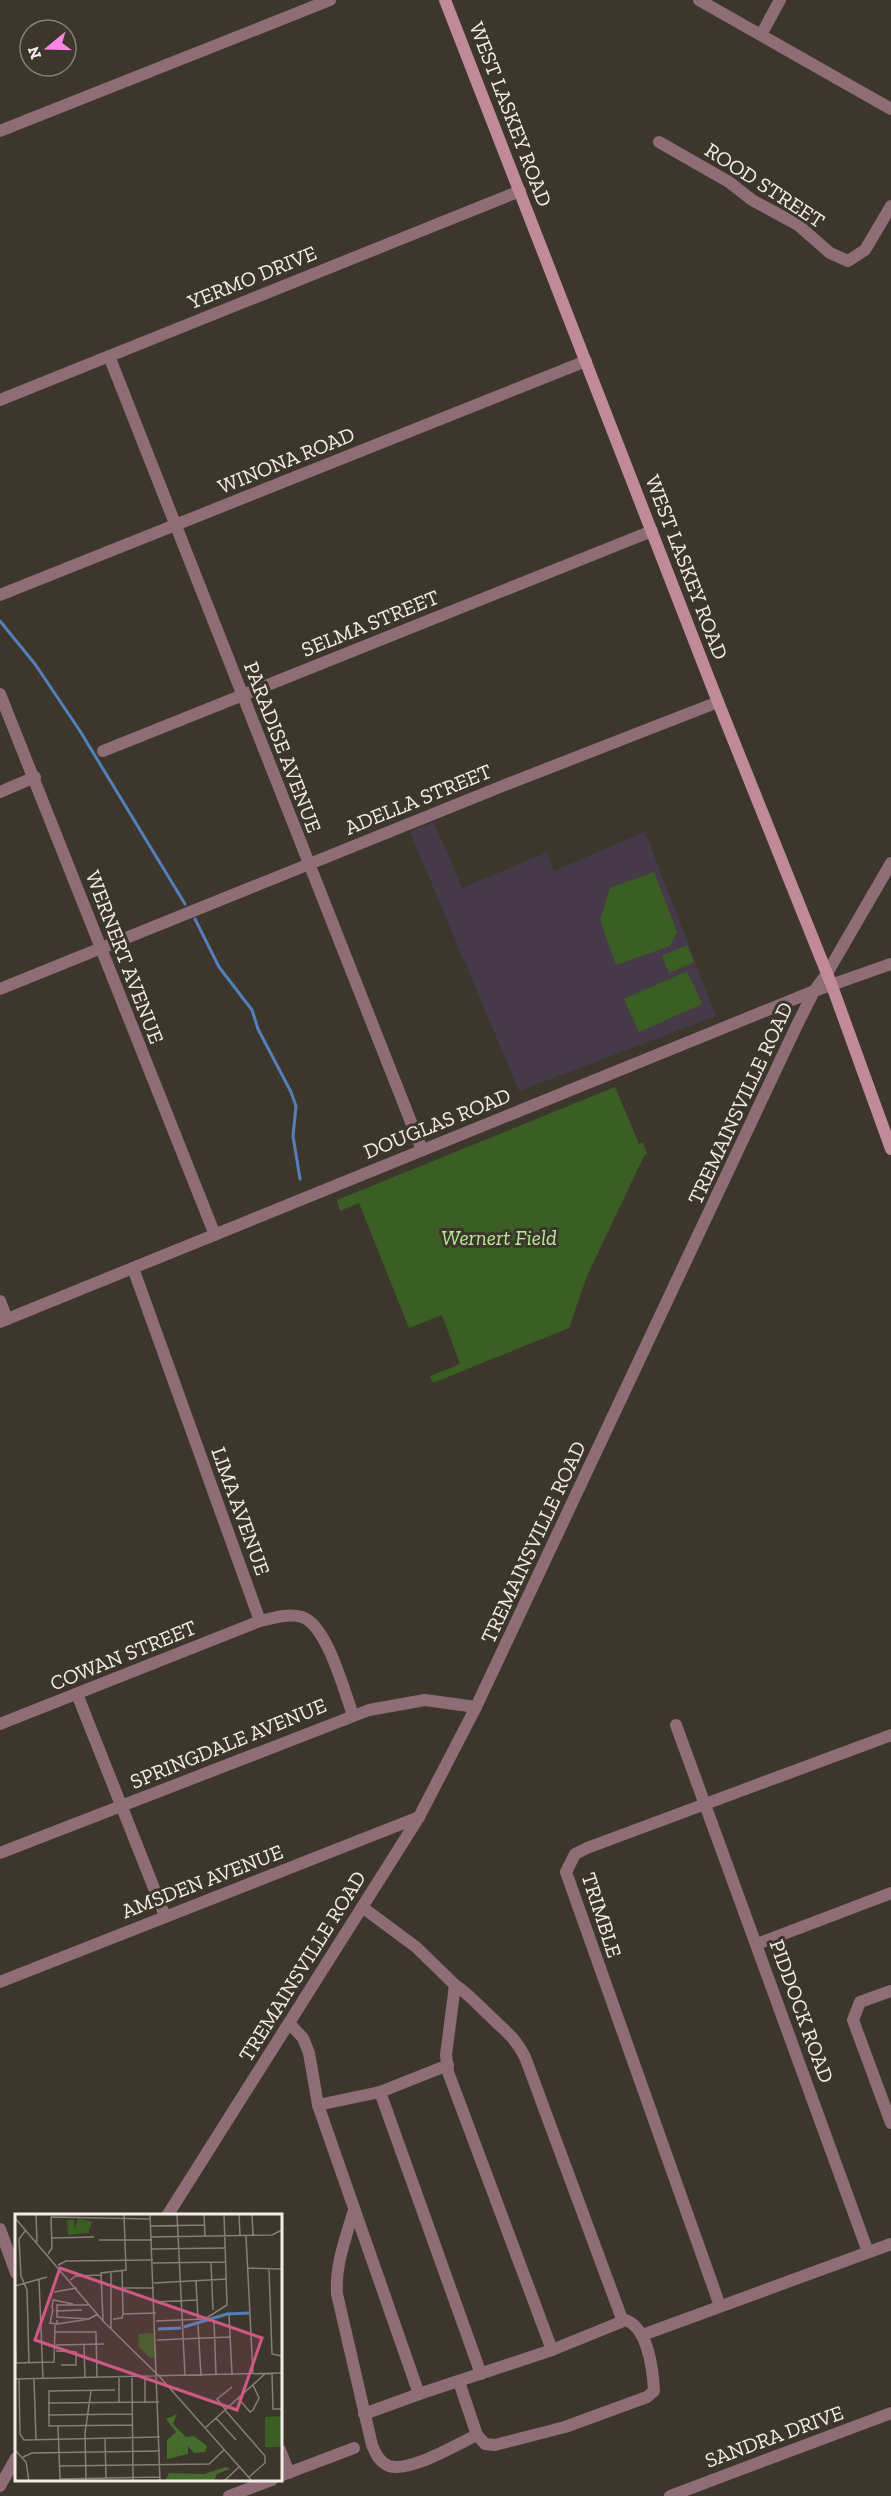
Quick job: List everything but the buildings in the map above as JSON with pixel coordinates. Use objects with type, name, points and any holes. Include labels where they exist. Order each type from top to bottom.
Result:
[{"type":"main road","name":"WEST LASKEY ROAD","points":[[446,0],[890,1140]]},
{"type":"street","points":[[0,131],[330,0]]},
{"type":"street","points":[[699,0],[891,109]]},
{"type":"street","points":[[761,35],[780,0]]},
{"type":"street","name":"ROOD STREET","points":[[659,142],[729,182],[752,200],[798,225],[839,259],[848,261],[865,250],[891,206]]},
{"type":"street","name":"YERMO DRIVE","points":[[0,400],[520,191]]},
{"type":"street","name":"PARADISE AVENUE","points":[[109,356],[174,525],[243,694],[308,866],[422,1150]]},
{"type":"street","name":"WINONA ROAD","points":[[0,596],[586,361]]},
{"type":"street","name":"SELMA STREET","points":[[103,751],[652,531]]},
{"type":"street","name":"WERNERT AVENUE","points":[[0,694],[35,777],[100,950],[214,1235]]},
{"type":"street","name":"ADELLA STREET","points":[[0,989],[718,702]]},
{"type":"street","points":[[0,792],[35,777]]},
{"type":"street","points":[[829,980],[891,863]]},
{"type":"street","name":"DOUGLAS ROAD","points":[[3,1320],[814,991],[829,980],[891,964]]},
{"type":"street","name":"TREMAINSVILLE ROAD","points":[[168,2214],[419,1817],[476,1707],[814,991]]},
{"type":"street","name":"LIMA AVENUE","points":[[133,1268],[260,1621]]},
{"type":"street","points":[[0,1301],[3,1320]]},
{"type":"street","points":[[260,1621],[280,1616],[302,1617],[314,1625],[324,1640],[353,1715]]},
{"type":"street","name":"COWAN STREET","points":[[0,1724],[260,1621]]},
{"type":"street","points":[[77,1694],[165,1916]]},
{"type":"street","name":"SPRINGDALE AVENUE","points":[[0,1853],[353,1715],[425,1700],[476,1707]]},
{"type":"street","name":"PIDDOCK ROAD","points":[[676,1725],[868,2252]]},
{"type":"street","name":"TRIMBLE","points":[[720,2306],[566,1872],[575,1854],[586,1848],[891,1735]]},
{"type":"street","name":"AMSDEN AVENUE","points":[[0,1982],[419,1817]]},
{"type":"street","points":[[757,1944],[891,1893]]},
{"type":"street","points":[[362,1907],[416,1947],[455,1985],[470,1995],[518,2043],[622,2319],[635,2325],[643,2340],[653,2374],[654,2391],[647,2397],[520,2440],[495,2445],[485,2444],[477,2435],[459,2382]]},
{"type":"street","points":[[455,1985],[447,2065],[552,2350]]},
{"type":"street","points":[[891,1991],[860,2002],[853,2020],[891,2123]]},
{"type":"street","points":[[289,2023],[303,2038],[309,2053],[318,2105],[419,2394]]},
{"type":"street","points":[[318,2105],[380,2092],[447,2065]]},
{"type":"street","points":[[380,2092],[481,2374]]},
{"type":"street","points":[[354,2210],[336,2281],[364,2414],[378,2458],[387,2465],[398,2468],[416,2463],[477,2435]]},
{"type":"street","points":[[0,2229],[15,2270]]},
{"type":"street","points":[[648,2333],[891,2244]]},
{"type":"street","points":[[364,2414],[552,2350],[621,2322],[622,2319]]},
{"type":"street","name":"SANDRA DRIVE","points":[[670,2496],[891,2413]]},
{"type":"street","points":[[285,2474],[354,2448]]},
{"type":"street","points":[[0,2486],[15,2460]]},
{"type":"street","points":[[229,2496],[269,2481]]},
{"type":"shaded area","points":[[434,822],[462,888],[546,853],[554,871],[645,832],[716,1016],[519,1091],[410,832]]},
{"type":"green space","points":[[654,872],[677,932],[670,946],[616,965],[600,920],[610,888]]},
{"type":"green space","points":[[687,945],[694,962],[669,973],[662,956]]},
{"type":"green space","points":[[687,971],[702,1004],[639,1032],[624,999]]},
{"type":"green space","name":"Wernert Field","points":[[615,1087],[639,1144],[643,1142],[647,1154],[644,1156],[587,1276],[569,1328],[433,1383],[430,1376],[460,1364],[442,1315],[409,1328],[359,1203],[340,1211],[337,1200]]},
{"type":"waterway","points":[[0,621],[35,664],[80,731],[185,904]]},
{"type":"waterway","points":[[195,919],[219,967],[252,1010],[258,1029],[291,1092],[296,1106],[293,1136],[300,1179]]}]
